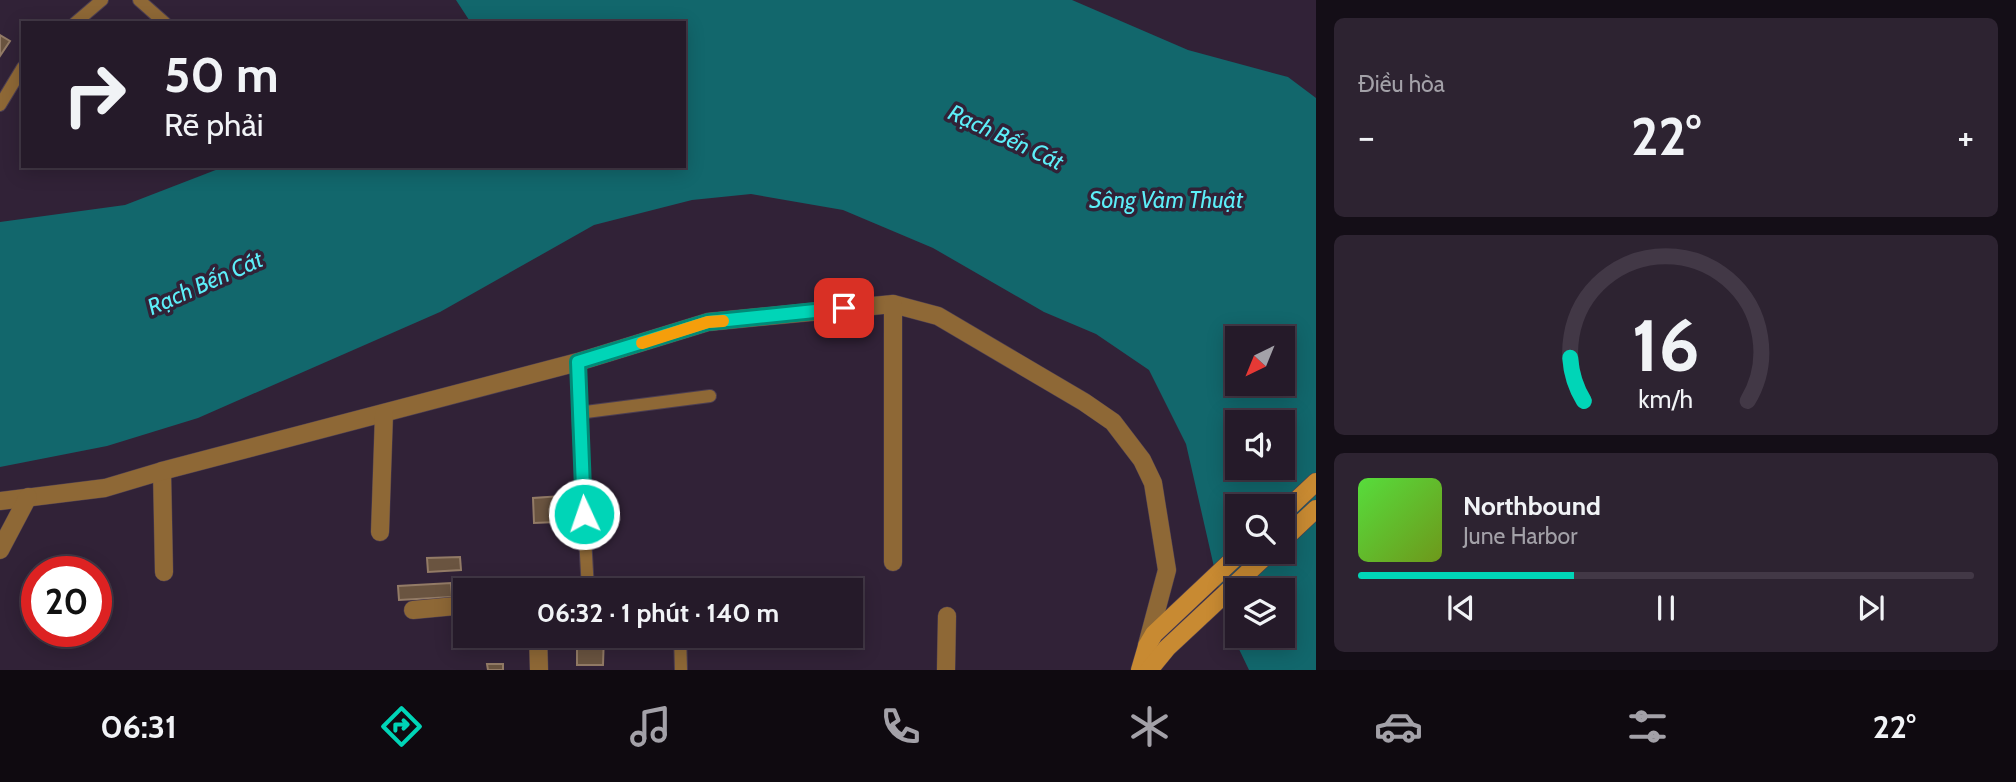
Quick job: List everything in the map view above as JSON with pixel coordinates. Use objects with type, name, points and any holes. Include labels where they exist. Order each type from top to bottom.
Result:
[{"type":"main road","points":[[1295,502],[1316,482]]},
{"type":"main road","points":[[1295,529],[1316,509]]},
{"type":"main road","points":[[1139,670],[1150,640],[1229,564]]},
{"type":"main road","points":[[1149,670],[1167,649],[1257,564]]},
{"type":"street","points":[[893,304],[893,562]]},
{"type":"street","points":[[0,500],[105,488],[578,362],[708,322],[893,304],[938,316],[1113,422],[1142,460],[1153,483],[1167,570],[1150,640]]},
{"type":"street","points":[[380,532],[384,414]]},
{"type":"street","points":[[162,471],[164,572]]},
{"type":"street","points":[[0,550],[28,497]]},
{"type":"street","points":[[413,610],[453,606]]},
{"type":"street","points":[[946,670],[947,616]]},
{"type":"street","points":[[538,648],[539,670]]},
{"type":"lane","points":[[77,21],[102,0]]},
{"type":"lane","points":[[139,0],[163,21]]},
{"type":"lane","points":[[0,106],[21,70]]},
{"type":"lane","points":[[578,362],[578,413],[587,578]]},
{"type":"lane","points":[[578,413],[710,396]]},
{"type":"lane","points":[[680,648],[681,670]]},
{"type":"water","name":"Sông Vàm Thuật","points":[[456,0],[1072,0],[1188,50],[1288,77],[1316,98],[1316,670],[1249,670],[1238,648],[1295,648],[1295,578],[1225,578],[1225,615],[1186,444],[1149,370],[1096,334],[1044,312],[933,248],[843,210],[751,194],[692,200],[594,225],[440,312],[198,418],[107,446],[0,467],[0,222],[125,205],[221,168],[686,168],[686,21],[470,21]]},
{"type":"building","points":[[0,35],[10,41],[0,56]]},
{"type":"building","points":[[577,495],[579,521],[534,523],[533,498]]},
{"type":"building","points":[[460,557],[461,570],[428,572],[427,558]]},
{"type":"building","points":[[451,583],[452,597],[399,600],[398,586]]},
{"type":"building","points":[[577,648],[604,648],[603,665],[577,665]]},
{"type":"building","points":[[487,664],[503,664],[503,670],[488,670]]},
{"type":"slow traffic","points":[[642,343],[708,322],[723,321]]},
{"type":"route","points":[[584,514],[578,362],[708,322],[844,308]]},
{"type":"water label","name":"Rạch Bến Cát","points":[[1006,137]]},
{"type":"water label","name":"Rạch Bến Cát","points":[[205,283]]}]
